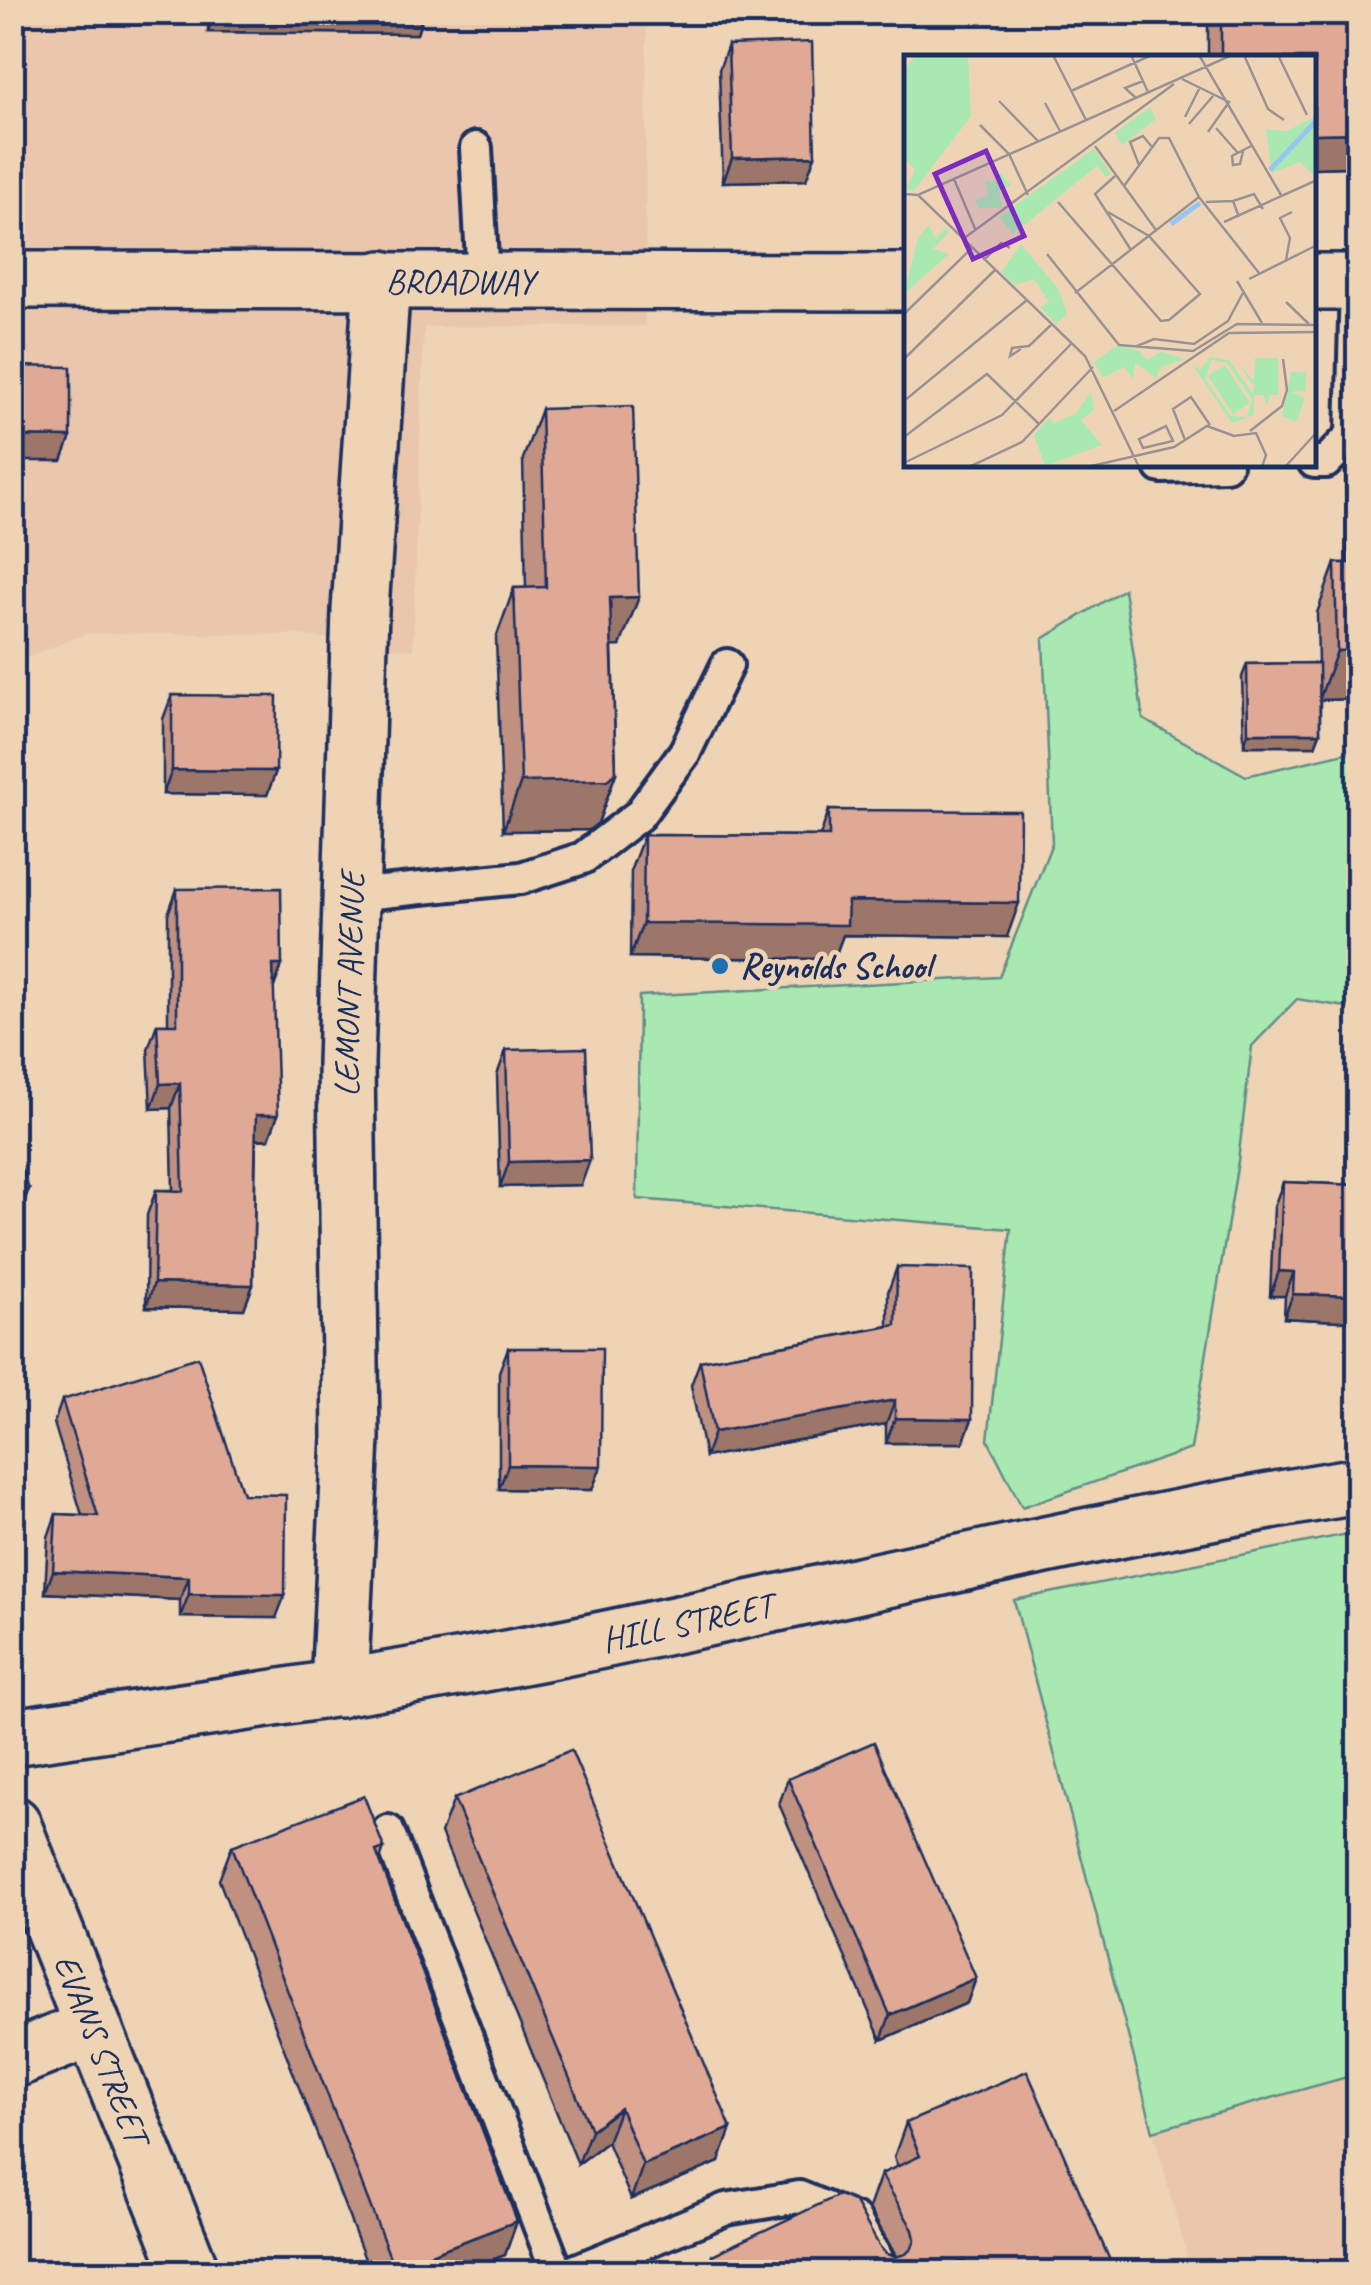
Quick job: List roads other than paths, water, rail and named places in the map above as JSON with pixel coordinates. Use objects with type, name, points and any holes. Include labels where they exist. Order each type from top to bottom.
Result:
[{"type":"street","name":"LEMONT AVENUE","points":[[339,1688],[351,1438],[346,1063],[360,610],[382,279]]},
{"type":"street","name":"BROADWAY","points":[[12,280],[904,282]]},
{"type":"street","name":"HILL STREET","points":[[12,1737],[339,1688],[543,1652],[1232,1506],[1358,1486]]},
{"type":"street","name":"EVANS STREET","points":[[12,1824],[191,2272]]},
{"type":"street","points":[[12,2060],[93,2028]]},
{"type":"lane","points":[[476,148],[483,280]]},
{"type":"lane","points":[[1316,462],[1326,462],[1352,435],[1343,282]]},
{"type":"lane","points":[[353,895],[521,878],[583,858],[639,814],[685,752],[727,665]]},
{"type":"lane","points":[[388,1831],[557,2272]]},
{"type":"lane","points":[[572,2272],[726,2210],[799,2198],[855,2220],[884,2272]]},
{"type":"place","name":"Reynolds School","points":[[720,966]]}]
